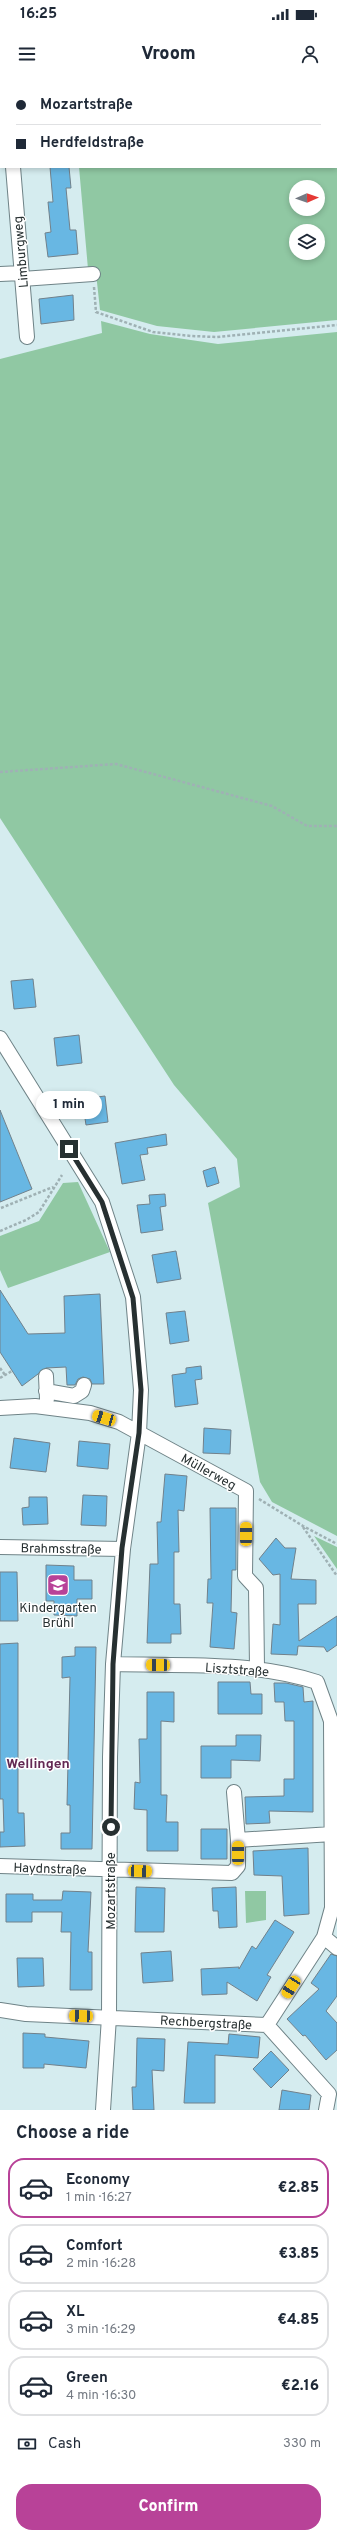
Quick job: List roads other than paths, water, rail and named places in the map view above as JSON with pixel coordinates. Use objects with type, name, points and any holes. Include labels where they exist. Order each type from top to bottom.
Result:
[{"type":"street","name":"Limburgweg","points":[[13,168],[27,337]]},
{"type":"street","points":[[0,274],[22,276],[93,274]]},
{"type":"street","name":"Mozartstraße","points":[[0,1038],[102,1202],[133,1298],[141,1390],[139,1433],[122,1548],[113,1664],[110,1757],[111,1870],[109,2017],[103,2110]]},
{"type":"street","points":[[46,1376],[47,1408]]},
{"type":"street","points":[[46,1391],[74,1396],[82,1391],[84,1385]]},
{"type":"street","name":"Müllerweg","points":[[0,1408],[35,1406],[90,1413],[119,1422],[246,1491],[246,1576],[256,1588],[257,1668]]},
{"type":"street","name":"Brahmsstraße","points":[[0,1547],[122,1548]]},
{"type":"street","name":"Lisztstraße","points":[[113,1664],[257,1668],[293,1674],[317,1682],[334,1721],[334,1908],[324,1937],[267,2025]]},
{"type":"street","name":"Haydnstraße","points":[[0,1866],[232,1873],[238,1866],[238,1840],[234,1792]]},
{"type":"street","points":[[238,1840],[334,1838]]},
{"type":"street","points":[[324,1937],[337,1948]]},
{"type":"street","name":"Rechbergstraße","points":[[0,2010],[26,2014],[267,2025],[329,2094],[326,2110]]},
{"type":"place","name":"Kindergarten Brühl","points":[[58,1585]]},
{"type":"district","name":"Wellingen","points":[[38,1763]]}]
